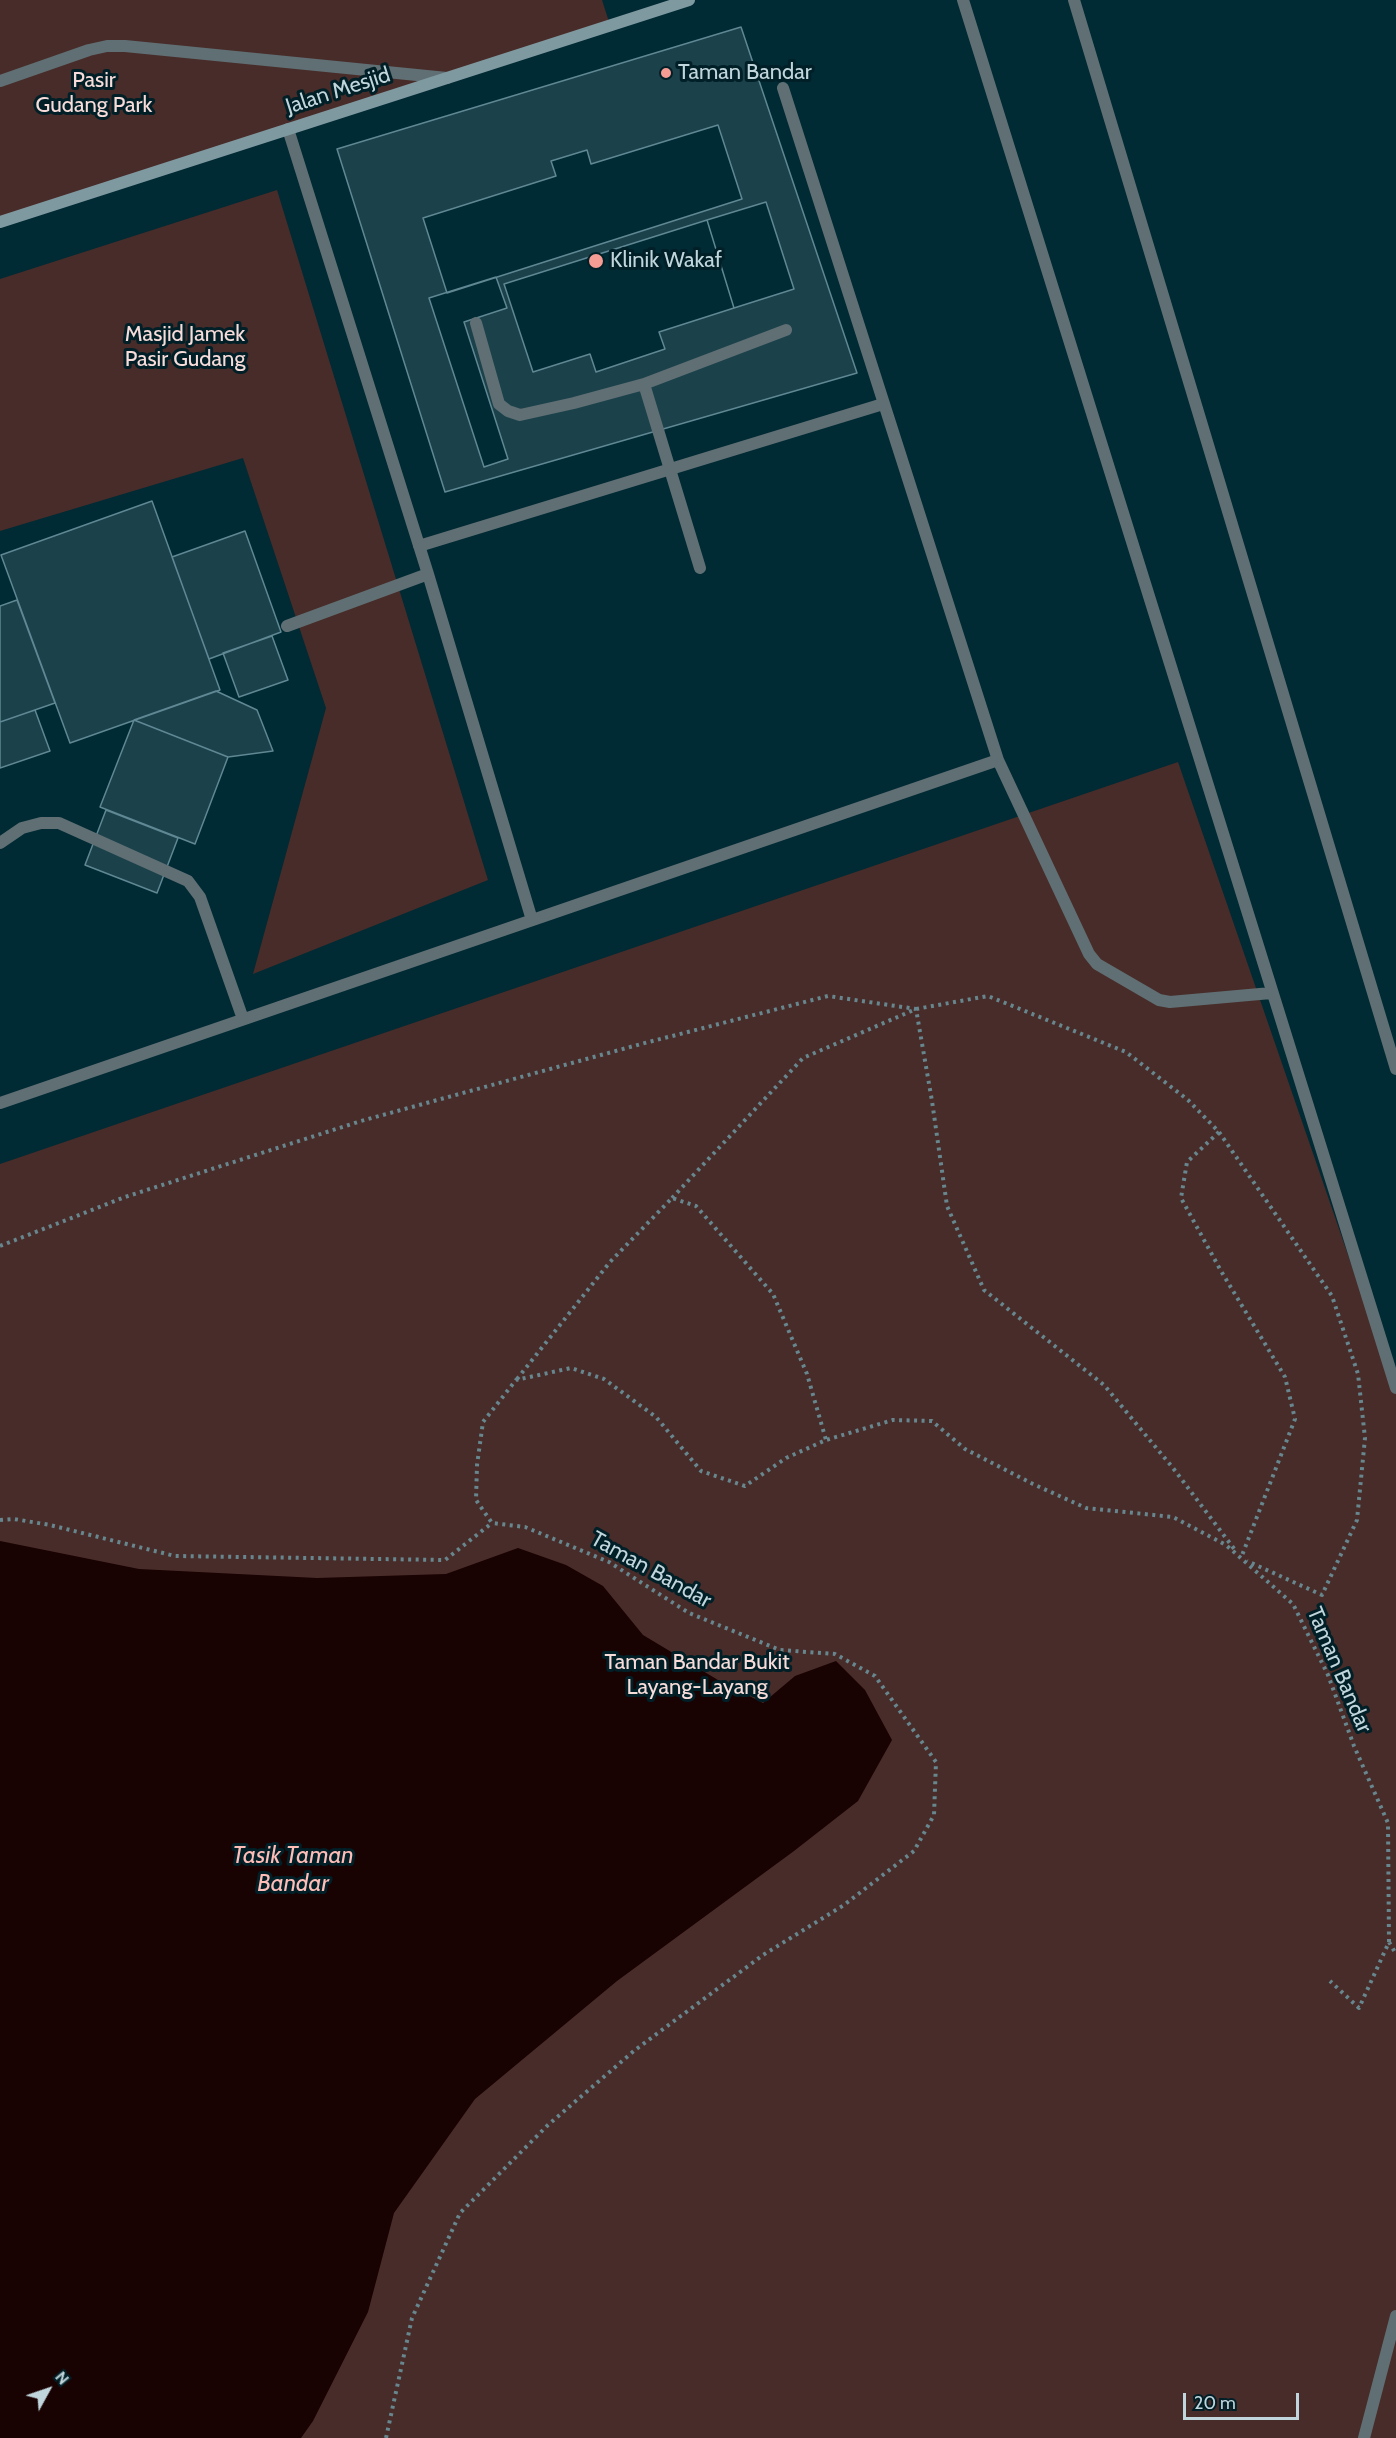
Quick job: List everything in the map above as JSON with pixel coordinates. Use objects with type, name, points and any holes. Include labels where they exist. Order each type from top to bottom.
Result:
[{"type":"main road","name":"Jalan Mesjid","points":[[0,222],[689,0]]},
{"type":"street","points":[[963,0],[1396,1388]]},
{"type":"street","points":[[1074,0],[1396,1070]]},
{"type":"street","points":[[0,81],[107,46],[448,78]]},
{"type":"street","points":[[783,88],[998,760],[1092,960],[1159,1000],[1170,1002],[1271,993]]},
{"type":"street","points":[[288,129],[428,574],[532,920]]},
{"type":"street","points":[[476,323],[499,404],[508,411],[520,415],[644,384],[786,330]]},
{"type":"street","points":[[644,384],[700,568]]},
{"type":"street","points":[[418,546],[883,404]]},
{"type":"street","points":[[287,627],[428,574]]},
{"type":"street","points":[[0,1103],[998,760]]},
{"type":"street","points":[[0,843],[22,828],[41,823],[59,823],[188,881],[200,897],[243,1019]]},
{"type":"street","points":[[1364,2438],[1396,2316]]},
{"type":"path","points":[[0,1246],[125,1197],[361,1121],[652,1041],[828,996],[916,1010]]},
{"type":"path","points":[[0,1520],[14,1519],[50,1525],[175,1556],[445,1560],[492,1523],[476,1500],[477,1466],[483,1422],[610,1262],[803,1058],[916,1010],[988,996],[1126,1052],[1188,1100],[1219,1132],[1332,1296],[1358,1374],[1365,1438],[1357,1520],[1322,1595],[1241,1558],[1173,1468],[1104,1385],[984,1290],[947,1206],[916,1010]]},
{"type":"path","points":[[1219,1132],[1187,1162],[1181,1198],[1221,1271],[1285,1377],[1295,1419],[1241,1558]]},
{"type":"path","points":[[672,1198],[696,1206],[772,1294],[807,1374],[826,1440]]},
{"type":"path","name":"Taman Bandar","points":[[516,1380],[572,1368],[604,1379],[656,1417],[701,1471],[745,1486],[786,1458],[826,1440],[893,1420],[932,1421],[965,1449],[1086,1508],[1173,1517],[1226,1545],[1293,1604],[1328,1674],[1354,1746],[1388,1823],[1389,1942],[1359,2008],[1330,1981]]},
{"type":"path","name":"Taman Bandar","points":[[386,2438],[412,2318],[460,2213],[548,2125],[635,2050],[763,1955],[844,1905],[914,1851],[934,1815],[936,1762],[898,1705],[875,1676],[835,1654],[780,1650],[689,1613],[609,1562],[525,1527],[492,1523]]},
{"type":"path","name":"Taman Bandar","points":[[1389,1942],[1396,1954]]},
{"type":"green space","name":"Pasir Gudang Park","points":[[0,0],[602,0],[610,25],[0,222]]},
{"type":"green space","name":"Masjid Jamek Pasir Gudang","points":[[277,190],[488,880],[253,974],[326,708],[243,458],[0,531],[0,279]]},
{"type":"green space","name":"Taman Bandar Bukit Layang-Layang","points":[[1178,762],[1396,1394],[1396,2438],[0,2438],[0,1164]]},
{"type":"water","name":"Tasik Taman Bandar","points":[[0,1541],[139,1569],[317,1578],[446,1574],[518,1548],[566,1565],[603,1586],[643,1635],[718,1680],[763,1703],[795,1676],[836,1661],[865,1690],[892,1740],[858,1801],[617,1981],[475,2099],[394,2213],[368,2312],[313,2421],[301,2438],[0,2438]]},
{"type":"building","name":"Klinik Wakaf","points":[[741,27],[857,373],[445,492],[337,149]]},
{"type":"building","points":[[718,125],[742,199],[447,293],[423,218],[556,176],[551,161],[587,150],[591,164]]},
{"type":"building","points":[[766,202],[794,289],[734,308],[707,220]]},
{"type":"building","points":[[707,220],[734,308],[659,332],[665,349],[596,372],[590,354],[533,372],[504,284]]},
{"type":"building","points":[[496,277],[507,308],[464,322],[508,459],[484,467],[429,298]]},
{"type":"building","points":[[152,501],[220,690],[70,743],[1,555]]},
{"type":"building","points":[[245,531],[281,632],[209,659],[172,557]]},
{"type":"building","points":[[17,600],[55,703],[0,722],[0,606]]},
{"type":"building","points":[[272,636],[288,680],[239,697],[223,653]]},
{"type":"building","points":[[216,691],[257,710],[273,751],[228,757],[134,720]]},
{"type":"building","points":[[35,710],[50,751],[0,768],[0,722]]},
{"type":"building","points":[[134,720],[228,757],[195,844],[100,807]]},
{"type":"building","points":[[106,810],[178,838],[157,893],[85,865]]},
{"type":"place","name":"Taman Bandar","points":[[666,73]]},
{"type":"place","name":"Klinik Wakaf","points":[[596,261]]}]
